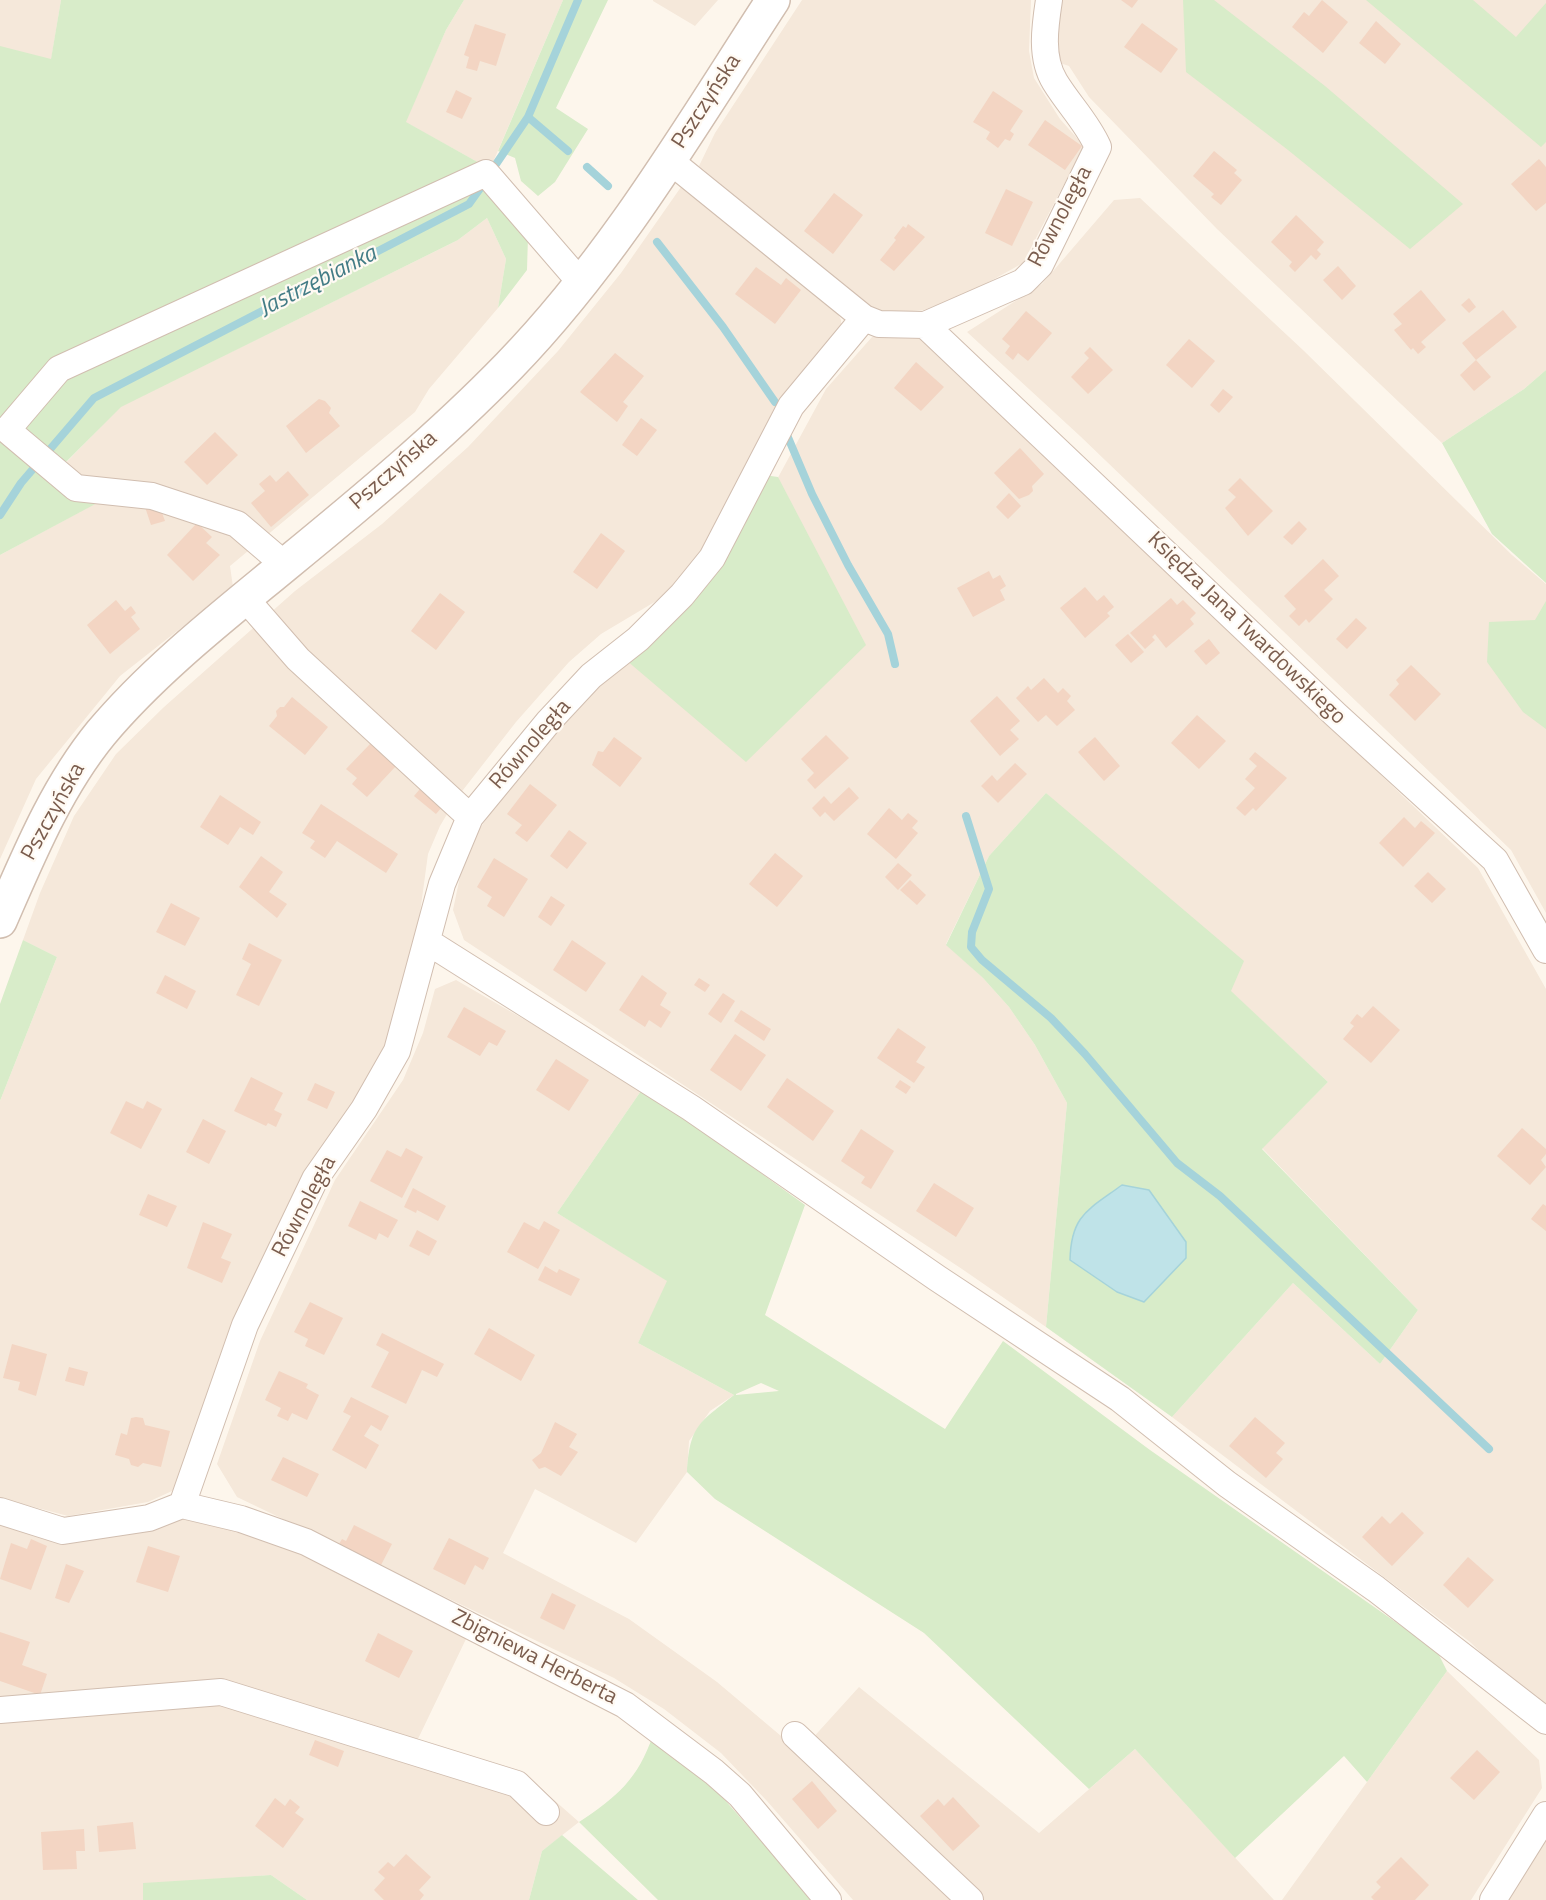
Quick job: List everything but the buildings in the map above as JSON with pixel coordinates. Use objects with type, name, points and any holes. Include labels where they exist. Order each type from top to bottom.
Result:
[{"type":"street","name":"Pszczyńska","points":[[0,921],[35,841],[99,735],[135,696],[244,597],[433,439],[509,366],[582,284],[669,160],[772,0]]},
{"type":"street","name":"Równoległa","points":[[182,1505],[245,1325],[315,1179],[364,1109],[397,1051],[442,884],[470,817],[549,721],[591,676],[638,639],[675,602],[712,558],[791,406],[864,318],[879,324],[925,325],[1023,282],[1040,265],[1098,147],[1090,129],[1054,80],[1047,60],[1045,24],[1049,0]]},
{"type":"street","points":[[669,160],[864,318]]},
{"type":"street","points":[[285,565],[237,524],[152,496],[76,488],[7,430],[59,369],[492,181],[582,284]]},
{"type":"street","name":"Księdza Jana Twardowskiego","points":[[925,325],[1336,715],[1496,860],[1546,950]]},
{"type":"street","points":[[244,597],[298,659],[470,817]]},
{"type":"street","points":[[428,942],[691,1108],[937,1278],[1120,1399],[1227,1484],[1376,1589],[1546,1721]]},
{"type":"street","points":[[0,1511],[63,1531],[149,1518],[182,1505]]},
{"type":"street","name":"Zbigniewa Herberta","points":[[182,1505],[241,1519],[306,1542],[625,1705],[714,1772],[740,1795],[828,1900]]},
{"type":"street","points":[[0,1710],[221,1692],[517,1784],[546,1812]]},
{"type":"street","points":[[795,1736],[970,1900]]},
{"type":"street","points":[[1492,1900],[1546,1815]]},
{"type":"shaded area","points":[[0,0],[61,0],[51,60],[0,47]]},
{"type":"shaded area","points":[[464,0],[563,0],[490,169],[405,122],[446,30]]},
{"type":"shaded area","points":[[653,0],[718,0],[695,26],[653,1]]},
{"type":"shaded area","points":[[802,0],[1031,0],[1029,51],[1034,78],[1060,119],[1084,146],[1023,263],[969,293],[924,310],[879,314],[699,166],[715,133]]},
{"type":"shaded area","points":[[1061,0],[1546,0],[1546,370],[1524,389],[1442,443],[1217,229],[1089,97],[1069,66],[1060,63],[1053,41]]},
{"type":"shaded area","points":[[681,187],[832,302],[841,320],[841,335],[716,533],[678,588],[601,634],[569,662],[516,722],[456,799],[440,826],[428,854],[418,928],[392,1031],[372,1079],[181,1479],[172,1491],[148,1502],[68,1516],[0,1498],[0,1101],[57,957],[23,940],[40,893],[74,816],[116,754],[164,707],[295,591],[382,524],[468,447],[558,351],[621,273]]},
{"type":"shaded area","points":[[1140,198],[1303,350],[1512,555],[1546,584],[1546,913],[1511,850],[1080,436],[967,332],[1042,284],[1114,200]]},
{"type":"shaded area","points":[[487,218],[506,259],[498,308],[429,389],[415,412],[230,566],[233,587],[120,676],[36,779],[0,859],[0,555],[100,501],[56,473],[120,407],[458,240]]},
{"type":"shaded area","points":[[872,337],[920,339],[1055,463],[1478,868],[1546,989],[1546,1716],[1470,1642],[1172,1417],[1293,1283],[1380,1364],[1418,1310],[1262,1148],[1328,1082],[1230,991],[1046,793],[989,856],[946,944],[983,978],[1009,1007],[1035,1045],[1067,1103],[1046,1327],[464,940],[453,910],[462,867],[473,839],[487,818],[545,745],[596,688],[710,592],[742,544],[826,389]]},
{"type":"shaded area","points":[[456,980],[643,1088],[557,1213],[668,1281],[638,1343],[734,1395],[710,1411],[689,1441],[687,1472],[636,1543],[535,1489],[503,1553],[629,1619],[717,1682],[800,1752],[859,1687],[1039,1833],[1135,1749],[1274,1900],[853,1900],[767,1801],[721,1753],[664,1709],[614,1678],[237,1497],[217,1464],[260,1341],[335,1180],[403,1080],[423,1033],[435,989]]},
{"type":"shaded area","points":[[0,1512],[97,1528],[196,1518],[236,1526],[339,1572],[466,1639],[417,1741],[529,1778],[579,1822],[542,1851],[529,1900],[307,1900],[271,1875],[143,1884],[143,1900],[0,1900]]},
{"type":"shaded area","points":[[1447,1671],[1539,1760],[1542,1788],[1471,1900],[1282,1900]]},
{"type":"shaded area","points":[[1546,1840],[1546,1900],[1507,1900],[1520,1881]]},
{"type":"green space","points":[[61,0],[464,0],[446,30],[406,122],[490,169],[528,236],[527,270],[498,308],[506,259],[487,218],[458,240],[121,407],[56,472],[101,501],[0,555],[0,46],[51,59]]},
{"type":"green space","points":[[563,0],[608,0],[556,108],[588,129],[555,182],[538,196],[521,181],[515,158],[498,151]]},
{"type":"green space","points":[[1183,0],[1214,0],[1325,86],[1463,204],[1410,249],[1288,150],[1186,72]]},
{"type":"green space","points":[[1366,0],[1473,0],[1516,37],[1546,3],[1546,142],[1541,147]]},
{"type":"green space","points":[[1546,370],[1546,583],[1492,534],[1442,443],[1524,389]]},
{"type":"green space","points":[[764,475],[778,477],[866,645],[746,762],[626,660],[711,580]]},
{"type":"green space","points":[[1546,601],[1546,729],[1523,712],[1487,662],[1489,622],[1535,620]]},
{"type":"green space","points":[[1046,793],[1244,961],[1231,991],[1328,1082],[1262,1149],[1418,1310],[1380,1364],[1293,1283],[1172,1417],[1046,1327],[1067,1103],[1035,1045],[1009,1007],[983,978],[946,945],[989,856]]},
{"type":"green space","points":[[23,940],[57,957],[0,1101],[0,1004]]},
{"type":"green space","points":[[643,1088],[805,1205],[765,1315],[945,1429],[1003,1341],[1150,1450],[1437,1651],[1447,1671],[1367,1782],[1344,1756],[1235,1858],[1135,1749],[1089,1789],[924,1633],[715,1499],[687,1472],[688,1456],[698,1426],[734,1395],[638,1343],[667,1281],[557,1213]],"holes":[[[761,1383],[779,1391],[736,1395]]]},
{"type":"green space","points":[[653,1735],[709,1782],[813,1900],[658,1900],[579,1822],[625,1786],[640,1764]]},
{"type":"green space","points":[[562,1835],[638,1900],[529,1900],[542,1851]]},
{"type":"green space","points":[[271,1875],[307,1900],[143,1900],[143,1883]]},
{"type":"water","points":[[1122,1185],[1149,1190],[1186,1242],[1186,1258],[1144,1302],[1117,1292],[1070,1260],[1071,1245],[1078,1223],[1091,1208]]},
{"type":"waterway","name":"Jastrzębianka","points":[[490,173],[528,117],[578,0]]},
{"type":"waterway","points":[[528,117],[568,151]]},
{"type":"waterway","points":[[587,167],[608,186]]},
{"type":"waterway","name":"Jastrzębianka","points":[[0,515],[21,483],[94,398],[469,204],[484,183]]},
{"type":"waterway","points":[[657,242],[723,327],[775,402]]},
{"type":"waterway","points":[[787,435],[812,494],[848,565],[888,634],[895,664]]},
{"type":"waterway","points":[[966,816],[989,889],[972,932],[971,947],[982,960],[1051,1018],[1085,1054],[1177,1163],[1220,1196],[1489,1449]]}]
